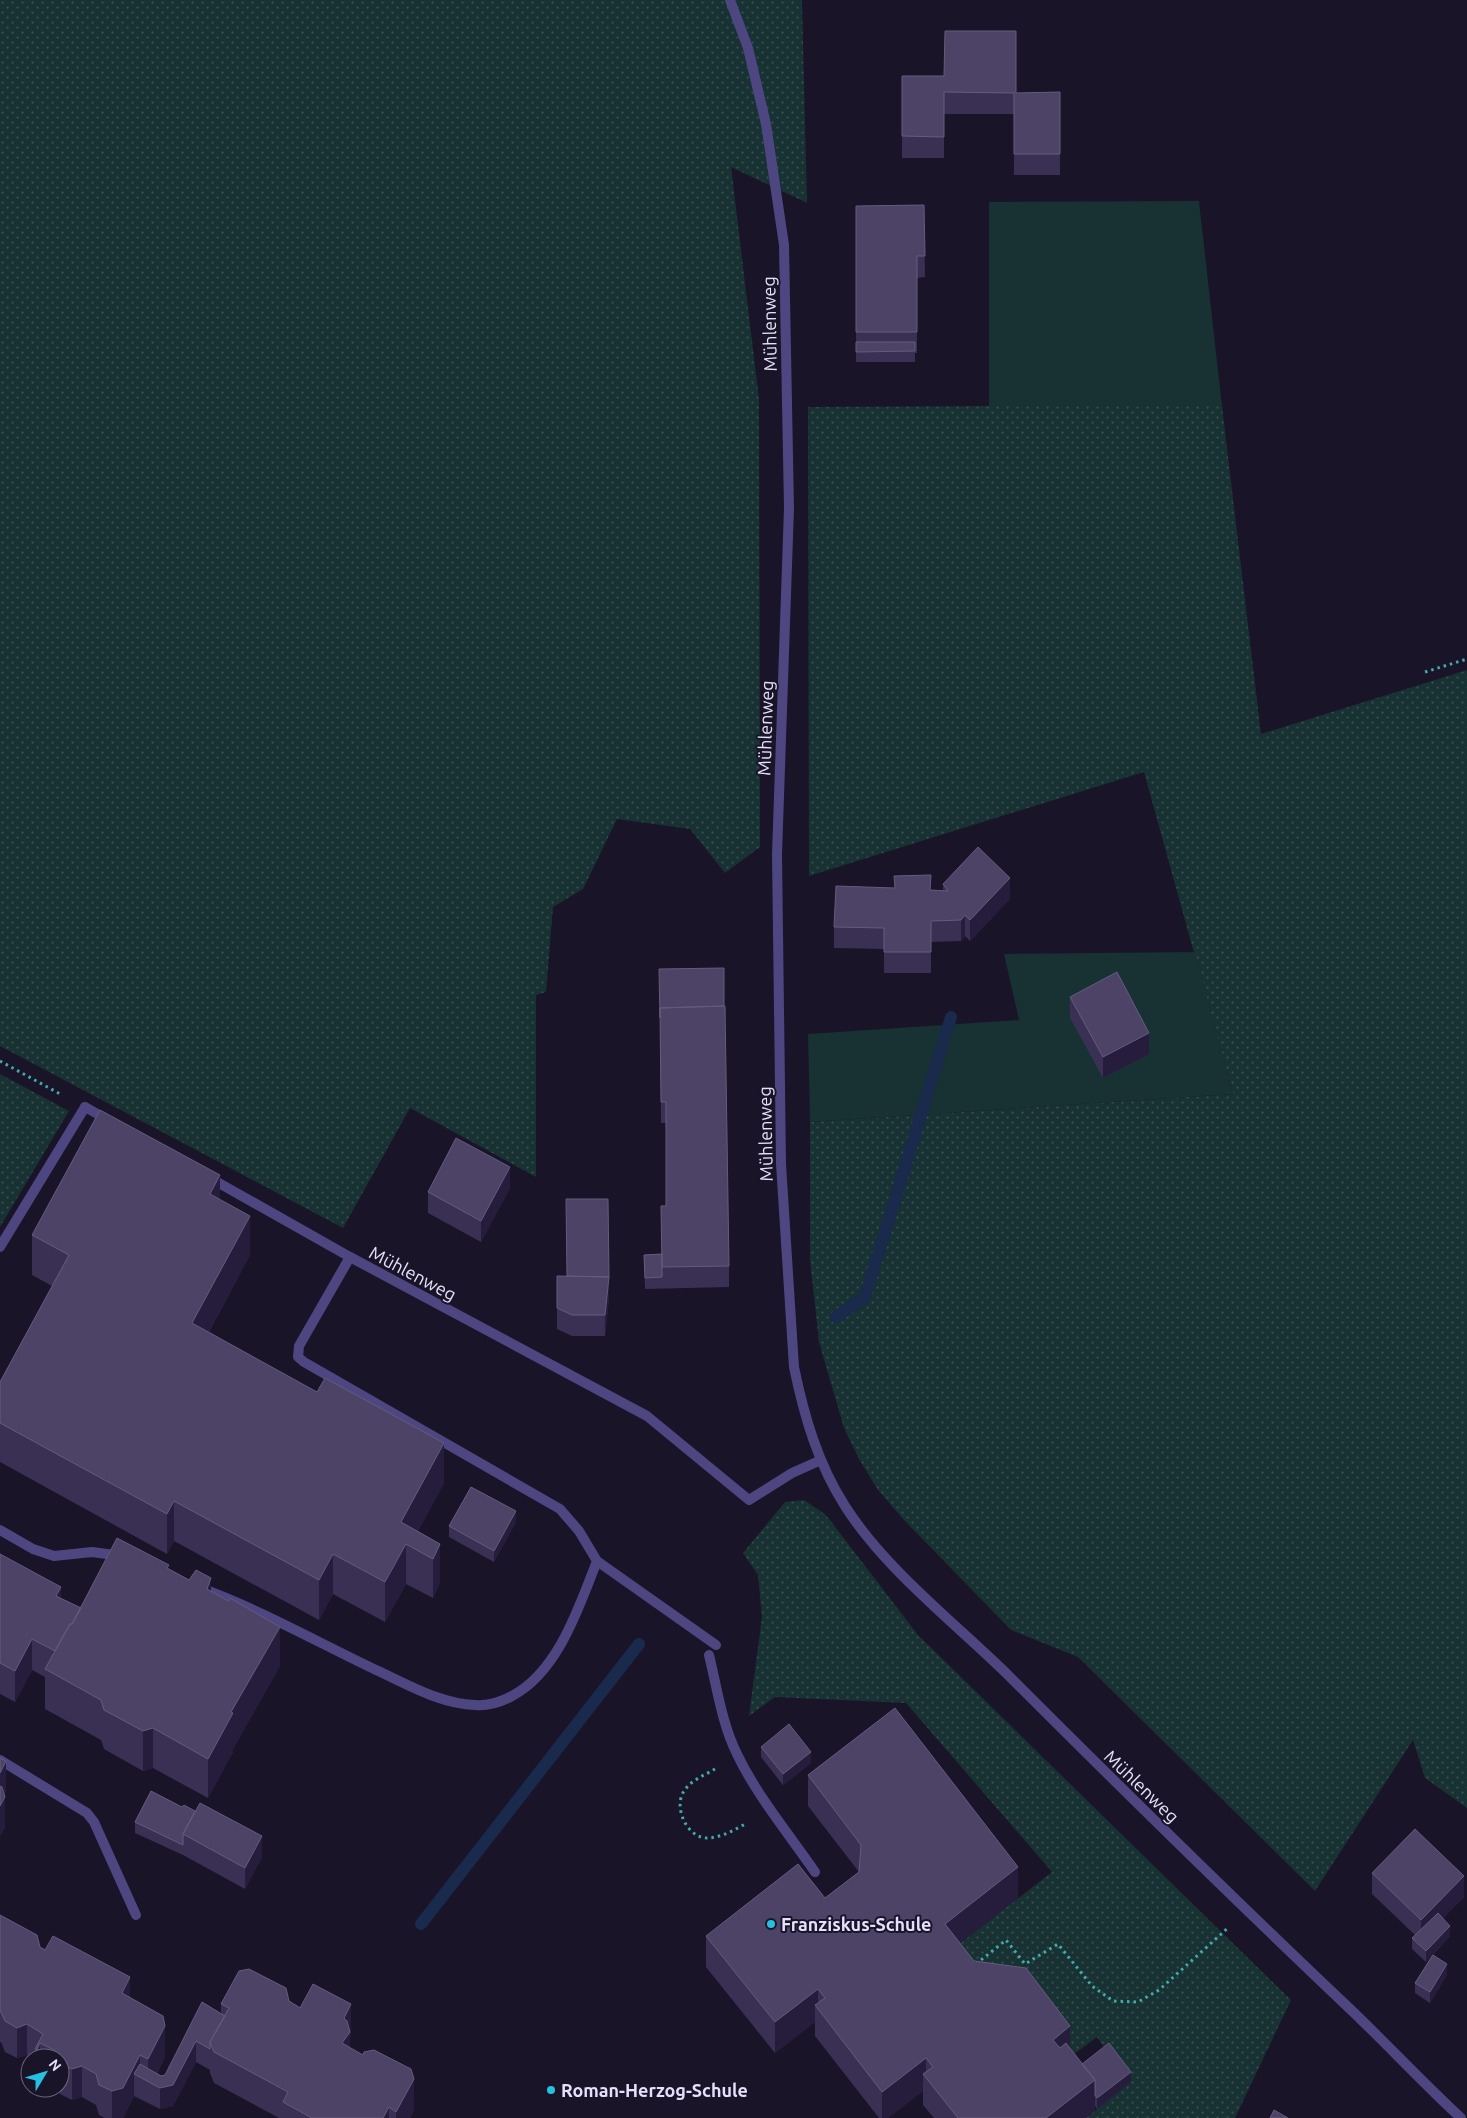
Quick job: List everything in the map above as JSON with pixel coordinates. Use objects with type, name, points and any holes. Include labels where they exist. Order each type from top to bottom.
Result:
[{"type":"street","name":"Mühlenweg","points":[[730,0],[748,48],[766,124],[784,245],[789,508],[777,854],[781,1164],[794,1368],[800,1397],[820,1460],[845,1506],[865,1534],[886,1557],[1246,1911],[1461,2118]]},
{"type":"street","points":[[0,1248],[85,1107],[119,1126]]},
{"type":"street","name":"Mühlenweg","points":[[204,1174],[350,1257],[647,1416],[749,1500],[792,1473],[820,1460]]},
{"type":"street","points":[[350,1257],[299,1346],[298,1356],[304,1362],[560,1509],[575,1525],[597,1562],[716,1645]]},
{"type":"street","points":[[0,1530],[33,1549],[54,1556],[72,1553],[108,1552],[135,1562]]},
{"type":"street","points":[[184,1582],[214,1593],[428,1694],[476,1705],[487,1704],[512,1696],[525,1687],[548,1663],[561,1646],[573,1623],[597,1562]]},
{"type":"street","points":[[709,1655],[726,1726],[737,1754],[771,1809],[816,1872]]},
{"type":"street","points":[[0,1760],[87,1813],[94,1822],[136,1915]]},
{"type":"path","points":[[1425,672],[1467,659]]},
{"type":"path","points":[[0,1061],[85,1107]]},
{"type":"path","points":[[737,1754],[684,1790],[680,1798],[680,1806],[687,1827],[694,1834],[707,1838],[727,1833],[771,1809]]},
{"type":"path","points":[[969,1969],[1006,1940],[1025,1964],[1058,1944],[1092,1986],[1113,2001],[1138,2002],[1159,1990],[1246,1911]]},
{"type":"green space","points":[[0,0],[802,0],[807,203],[731,167],[759,399],[760,847],[725,873],[690,829],[617,819],[583,889],[553,907],[546,992],[536,995],[536,1177],[410,1108],[343,1228],[0,1046]]},
{"type":"green space","points":[[1199,201],[1222,406],[989,406],[989,202]]},
{"type":"green space","points":[[1222,406],[1261,734],[1467,670],[1467,1808],[1425,1778],[1413,1740],[1315,1891],[1078,1657],[1011,1630],[904,1520],[878,1490],[859,1459],[844,1428],[819,1342],[810,1260],[810,1122],[1233,1094],[1144,772],[809,876],[808,407]]},
{"type":"green space","points":[[1195,952],[1233,1094],[810,1122],[808,1034],[1019,1020],[1004,954]]},
{"type":"green space","points":[[0,1074],[69,1111],[0,1227]]},
{"type":"green space","points":[[804,1500],[826,1515],[918,1635],[1291,2000],[1235,2118],[1086,2118],[1097,2109],[1109,2054],[1097,2037],[1070,2057],[945,1955],[1052,1872],[906,1703],[775,1697],[749,1716],[762,1617],[758,1575],[743,1553],[785,1502]]},
{"type":"building","points":[[945,31],[1016,31],[1016,93],[1060,92],[1060,154],[1014,154],[1014,93],[944,92],[944,137],[902,136],[902,76],[944,76]]},
{"type":"building","points":[[924,205],[925,256],[917,256],[917,332],[856,332],[856,206]]},
{"type":"building","points":[[856,342],[915,342],[915,351],[856,352]]},
{"type":"building","points":[[978,847],[1010,878],[970,920],[965,915],[961,920],[931,921],[931,952],[884,952],[884,928],[834,927],[836,886],[895,888],[894,876],[931,875],[930,890],[948,891],[943,884]]},
{"type":"building","points":[[724,968],[724,1006],[660,1008],[660,1018],[659,969]]},
{"type":"building","points":[[1117,972],[1149,1033],[1103,1057],[1070,997]]},
{"type":"building","points":[[725,1006],[729,1266],[662,1267],[661,1206],[666,1206],[666,1102],[661,1102],[660,1008]]},
{"type":"building","points":[[100,1110],[220,1175],[210,1194],[250,1216],[192,1323],[317,1392],[325,1378],[444,1443],[401,1522],[440,1544],[433,1559],[406,1544],[385,1582],[333,1554],[319,1580],[174,1501],[167,1514],[0,1423],[0,1382],[69,1255],[32,1235]]},
{"type":"building","points":[[456,1138],[510,1167],[481,1221],[428,1192]]},
{"type":"building","points":[[566,1199],[608,1199],[609,1277],[567,1276]]},
{"type":"building","points":[[662,1254],[662,1277],[645,1278],[644,1255]]},
{"type":"building","points":[[557,1276],[609,1277],[605,1315],[572,1315],[557,1308]]},
{"type":"building","points":[[471,1487],[516,1511],[494,1551],[449,1526]]},
{"type":"building","points":[[117,1538],[169,1565],[167,1568],[189,1580],[196,1570],[211,1578],[207,1589],[228,1601],[230,1598],[280,1627],[231,1712],[233,1713],[208,1759],[153,1728],[143,1731],[104,1710],[101,1700],[45,1669],[70,1624],[72,1624]]},
{"type":"building","points":[[0,1554],[61,1587],[56,1596],[81,1608],[55,1651],[32,1639],[15,1671],[0,1663]]},
{"type":"building","points":[[895,1708],[1018,1867],[945,1924],[974,1961],[1026,1968],[1070,2026],[1053,2040],[1060,2048],[1066,2043],[1095,2080],[1046,2118],[958,2118],[923,2074],[933,2067],[926,2058],[882,2092],[815,2005],[825,1998],[818,1989],[775,2022],[706,1936],[798,1864],[825,1898],[859,1872],[861,1845],[808,1775]]},
{"type":"building","points":[[789,1724],[811,1752],[783,1774],[761,1747]]},
{"type":"building","points":[[0,1758],[6,1761],[0,1773]]},
{"type":"building","points":[[0,1786],[5,1797],[0,1806]]},
{"type":"building","points":[[151,1791],[182,1807],[184,1805],[195,1811],[183,1834],[183,1845],[135,1822]]},
{"type":"building","points":[[200,1803],[262,1836],[245,1868],[183,1834]]},
{"type":"building","points":[[1415,1829],[1464,1876],[1421,1920],[1372,1873]]},
{"type":"building","points":[[1438,1913],[1450,1926],[1426,1951],[1412,1938]]},
{"type":"building","points":[[0,1915],[37,1935],[40,1947],[45,1950],[53,1936],[130,1977],[122,1993],[163,2016],[165,2026],[148,2059],[140,2055],[123,2088],[112,2091],[99,2085],[96,2074],[82,2066],[70,2068],[70,2048],[50,2048],[40,2043],[38,2048],[36,2048],[43,2034],[27,2024],[17,2028],[5,2021],[0,2011]]},
{"type":"building","points":[[1433,1955],[1447,1964],[1430,1992],[1415,1983]]},
{"type":"building","points":[[249,1969],[286,1988],[289,2001],[300,2008],[313,1984],[351,2004],[344,2018],[347,2021],[350,2032],[342,2043],[363,2055],[364,2052],[374,2050],[411,2069],[414,2079],[396,2112],[389,2107],[383,2118],[312,2118],[283,2102],[288,2092],[214,2052],[210,2042],[229,2008],[221,2004],[239,1971]]},
{"type":"building","points":[[202,2002],[225,2016],[210,2042],[210,2049],[196,2041],[173,2085],[160,2088],[134,2074],[140,2064],[161,2076],[165,2075]]},
{"type":"building","points":[[1109,2043],[1131,2072],[1097,2098],[1095,2095],[1095,2080],[1082,2064]]},
{"type":"building","points":[[1274,2110],[1288,2118],[1270,2118]]},
{"type":"waterway","points":[[836,1317],[865,1297],[951,1017]]},
{"type":"waterway","points":[[421,1924],[639,1644]]},
{"type":"place","name":"Franziskus-Schule","points":[[771,1924]]},
{"type":"place","name":"Roman-Herzog-Schule","points":[[551,2090]]}]
